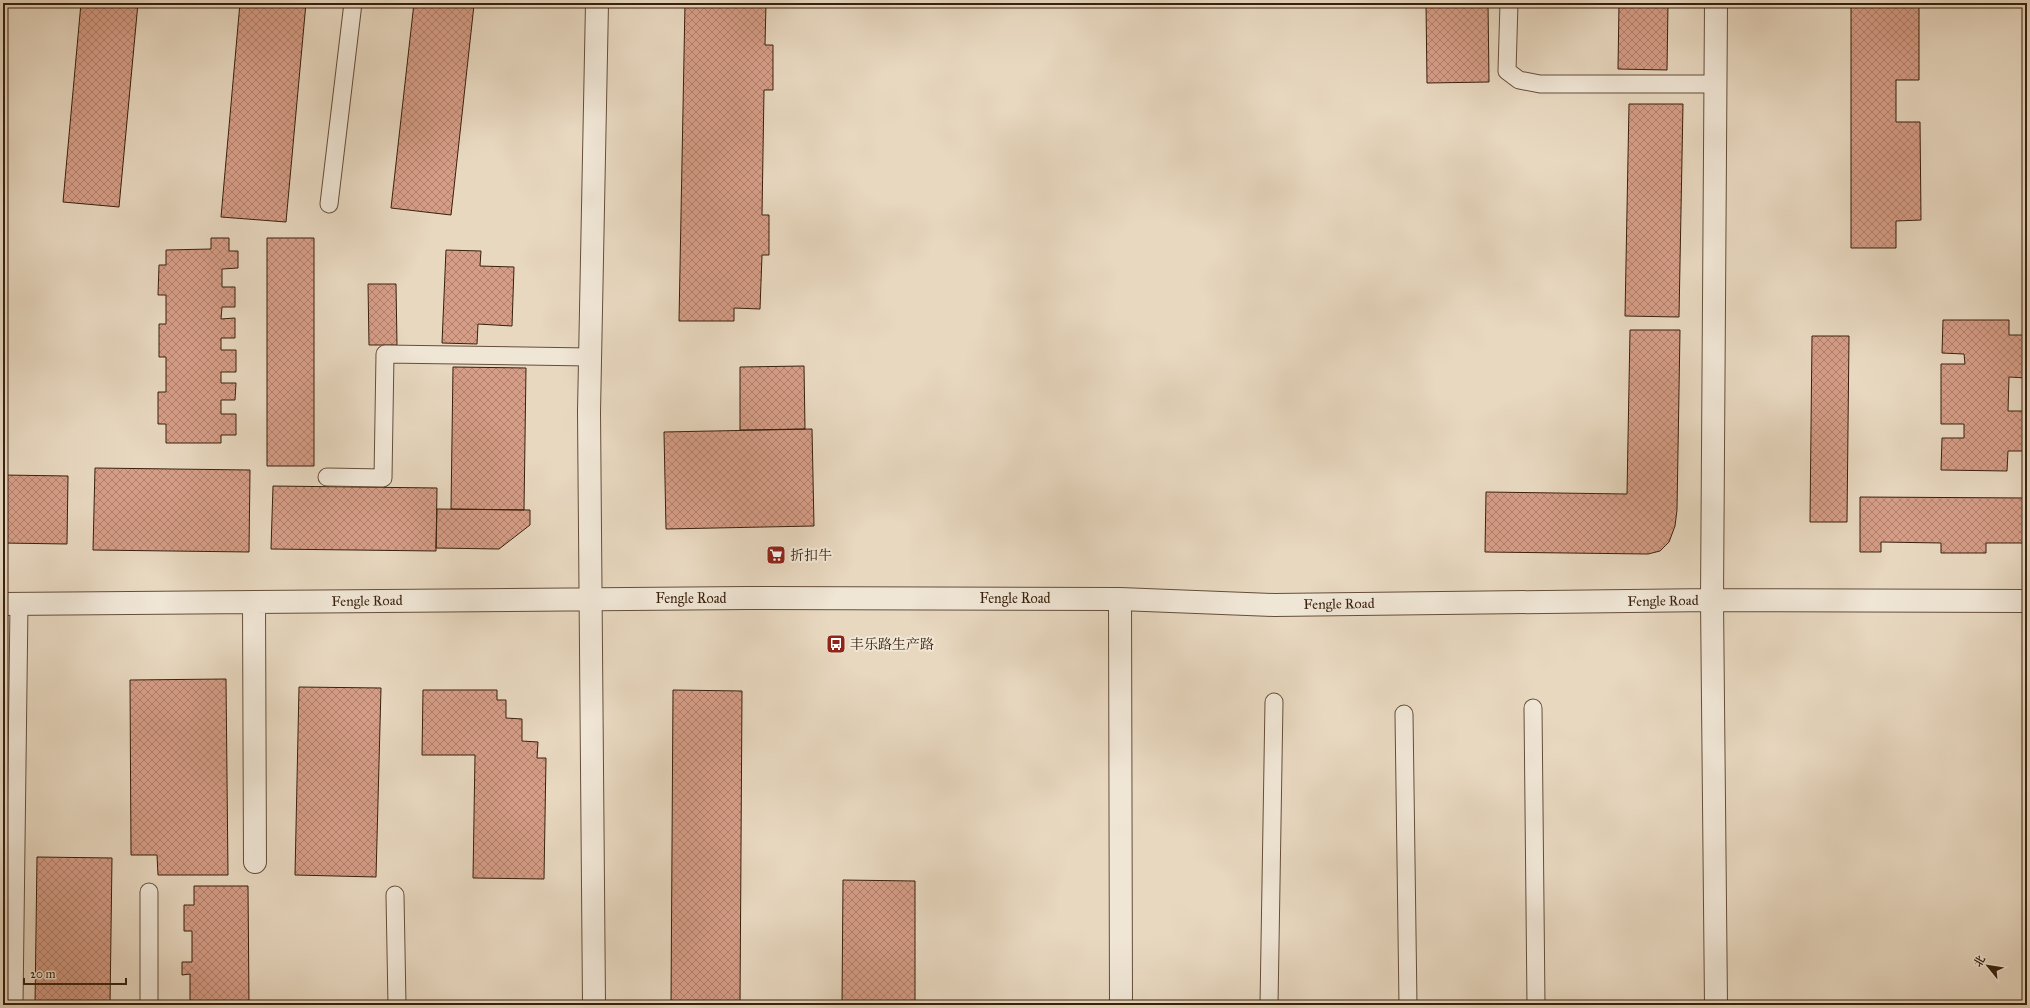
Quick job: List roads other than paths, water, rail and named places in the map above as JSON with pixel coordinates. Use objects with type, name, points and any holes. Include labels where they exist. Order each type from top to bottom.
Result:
[{"type":"street","points":[[1716,3],[1712,600],[1716,1005]]},
{"type":"street","points":[[594,4],[589,420],[594,1005]]},
{"type":"street","name":"Fengle Road","points":[[11,604],[590,599],[1120,599],[1274,605],[1712,600],[2027,601]]},
{"type":"street","points":[[1120,599],[1121,1005]]},
{"type":"street","points":[[254,602],[255,862]]},
{"type":"lane","points":[[328,204],[352,3]]},
{"type":"lane","points":[[1509,3],[1507,70],[1519,80],[1540,84],[1715,84]]},
{"type":"lane","points":[[327,477],[383,478],[384,354],[590,357]]},
{"type":"lane","points":[[11,604],[14,1005]]},
{"type":"lane","points":[[1269,1005],[1274,702]]},
{"type":"lane","points":[[1533,708],[1536,1005]]},
{"type":"lane","points":[[1404,714],[1408,1005]]},
{"type":"lane","points":[[149,892],[149,1005]]},
{"type":"lane","points":[[395,895],[398,1005]]},
{"type":"place","name":"折扣牛","points":[[776,555]]},
{"type":"place","name":"丰乐路生产路","points":[[836,644]]}]
